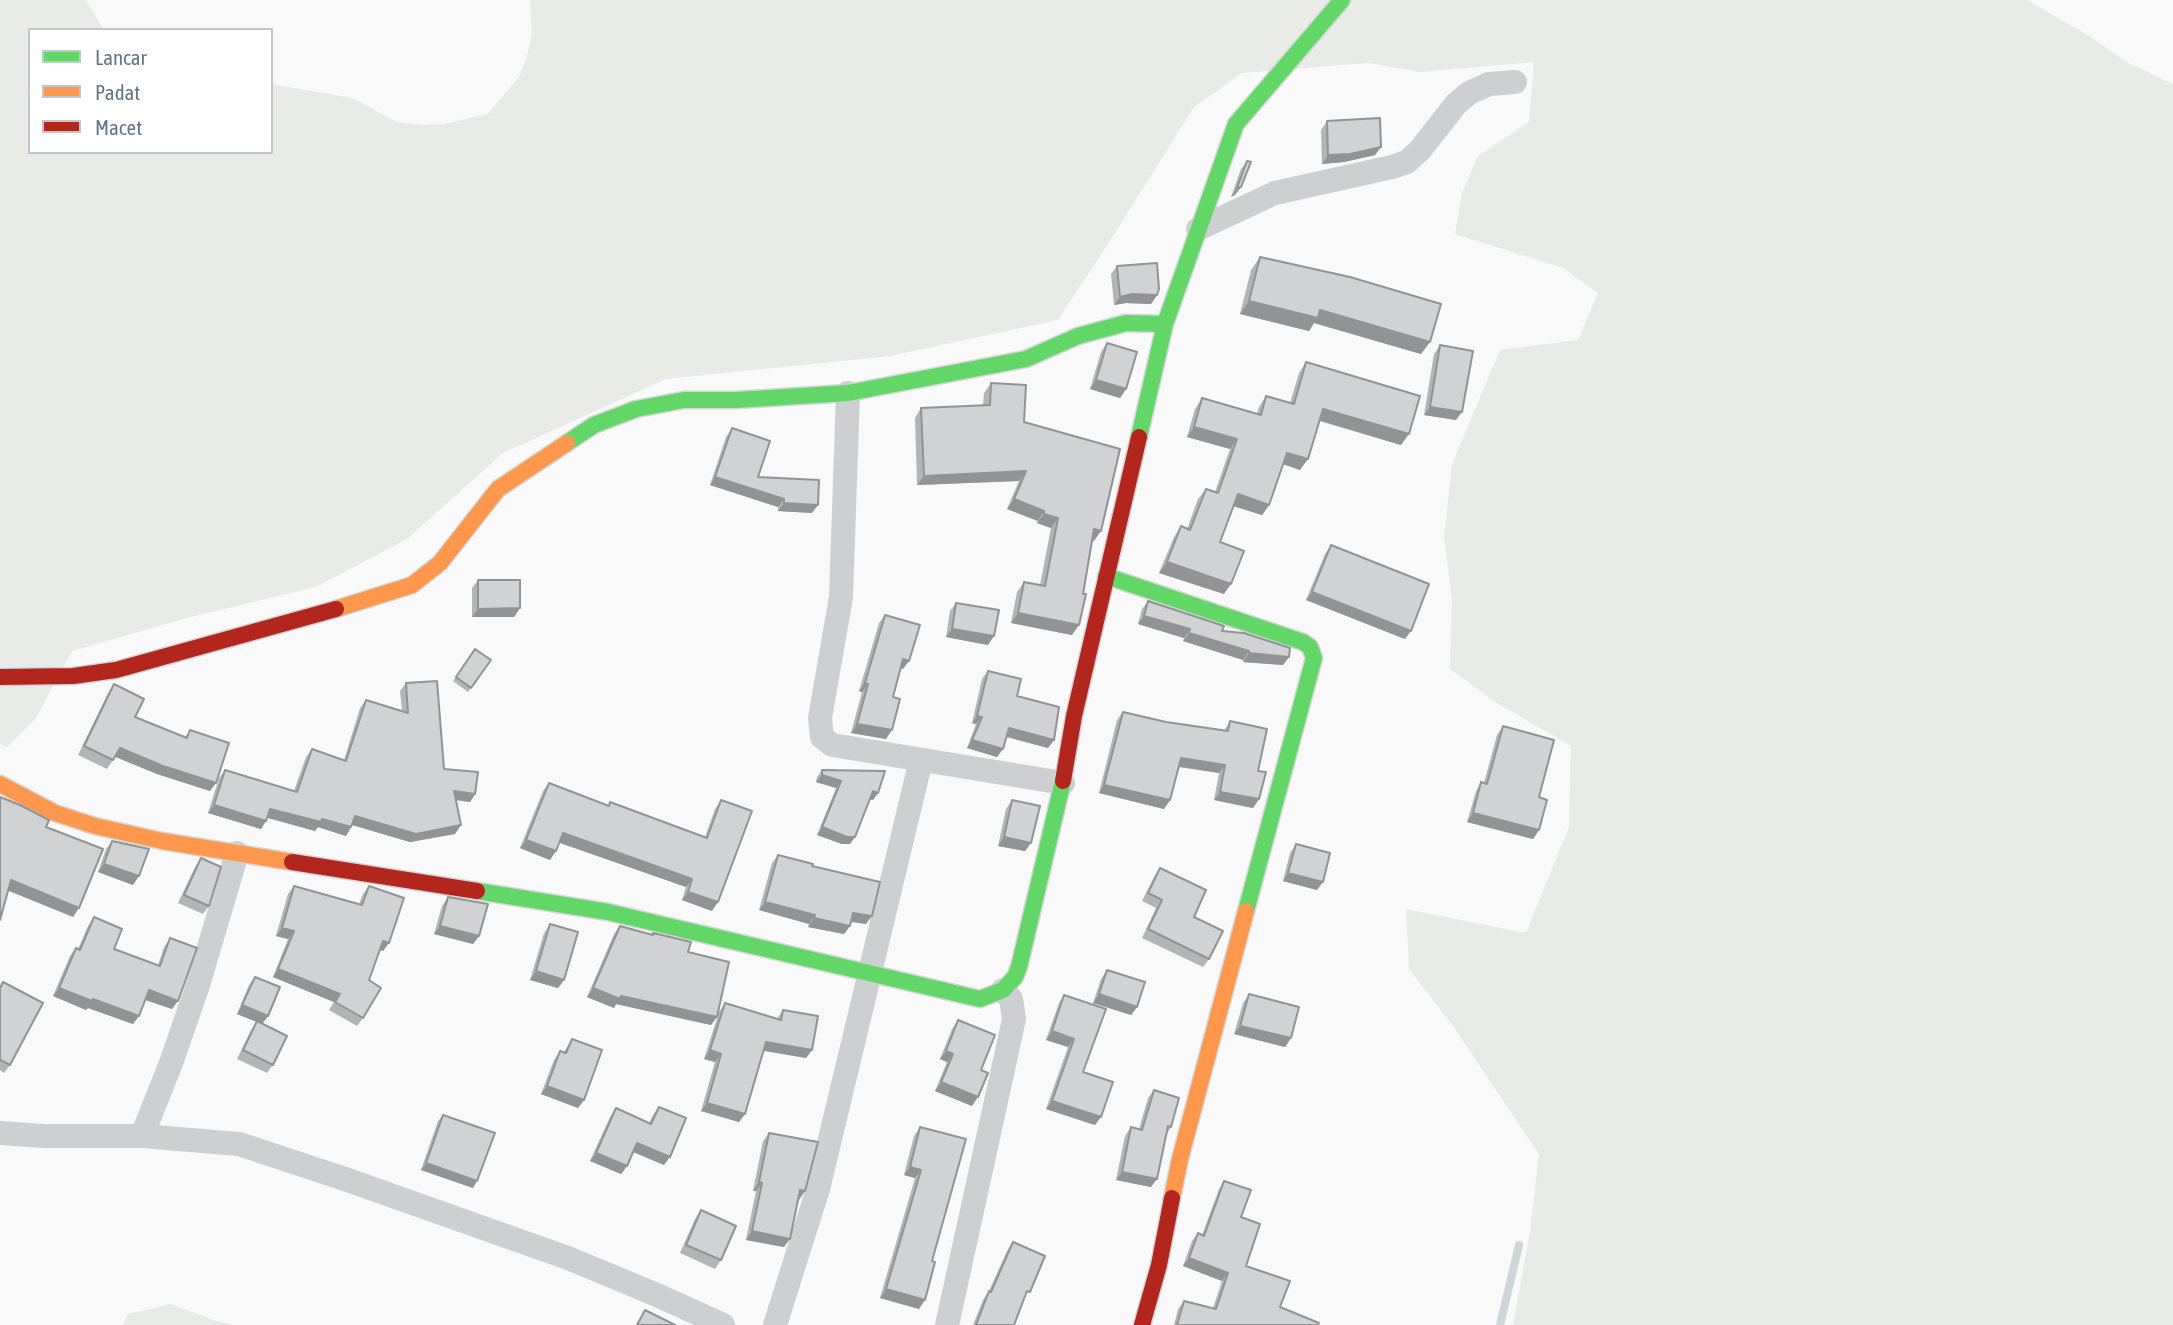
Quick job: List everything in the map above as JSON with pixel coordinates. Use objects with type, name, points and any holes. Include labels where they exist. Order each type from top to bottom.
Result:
[{"type":"street","points":[[0,784],[55,813],[95,826],[162,841],[607,912],[980,999],[1003,990],[1015,977],[1019,967],[1063,783],[1074,716],[1165,324],[1236,124],[1342,0]]},
{"type":"street","points":[[1198,229],[1275,193],[1407,162],[1469,93],[1489,84],[1515,82]]},
{"type":"street","points":[[0,677],[73,676],[116,670],[305,618],[412,585],[440,563],[498,489],[594,425],[636,409],[684,400],[736,400],[848,393],[1026,359],[1079,336],[1126,323],[1165,324]]},
{"type":"street","points":[[848,393],[841,597],[820,718],[822,737],[832,746],[1063,783]]},
{"type":"street","points":[[1106,576],[1303,642],[1310,647],[1314,658],[1180,1159],[1159,1265],[1142,1325]]},
{"type":"street","points":[[775,1325],[818,1189],[921,761]]},
{"type":"street","points":[[142,1136],[198,985],[237,853]]},
{"type":"street","points":[[947,1325],[1014,1019],[1011,999],[1003,990]]},
{"type":"street","points":[[0,1133],[142,1136],[239,1144],[568,1258],[723,1325]]},
{"type":"shaded area","points":[[0,0],[86,0],[103,28],[28,28],[28,154],[273,154],[273,84],[352,98],[397,122],[444,124],[488,114],[519,77],[527,56],[532,33],[530,0],[2027,0],[2091,37],[2128,63],[2173,84],[2173,1325],[1513,1325],[1530,1231],[1539,1154],[1453,1026],[1409,969],[1406,909],[1526,933],[1569,827],[1571,746],[1495,702],[1450,669],[1452,600],[1444,537],[1452,464],[1500,350],[1578,340],[1598,293],[1563,268],[1455,234],[1462,193],[1478,156],[1529,122],[1534,62],[1420,72],[1368,63],[1242,73],[1194,107],[1058,320],[890,356],[666,379],[503,453],[407,539],[316,587],[187,618],[72,651],[36,718],[7,747],[0,744]]},
{"type":"shaded area","points":[[171,1304],[232,1325],[123,1325],[128,1314]]},
{"type":"building","points":[[1380,118],[1381,147],[1350,154],[1328,155],[1327,121]]},
{"type":"building","points":[[1247,161],[1251,162],[1241,187],[1237,188]]},
{"type":"building","points":[[1260,257],[1350,277],[1441,304],[1430,342],[1320,310],[1318,318],[1249,301]]},
{"type":"building","points":[[1157,263],[1157,295],[1132,294],[1120,297],[1117,266]]},
{"type":"building","points":[[1107,343],[1137,352],[1126,389],[1096,380]]},
{"type":"building","points":[[1440,345],[1473,351],[1462,412],[1430,407]]},
{"type":"building","points":[[1306,362],[1420,396],[1409,434],[1323,409],[1308,459],[1287,453],[1269,505],[1238,494],[1220,542],[1244,551],[1231,584],[1167,562],[1181,526],[1190,530],[1206,489],[1218,493],[1237,439],[1194,427],[1202,398],[1261,415],[1266,396],[1294,404]]},
{"type":"building","points":[[991,383],[1026,385],[1024,422],[1120,449],[1101,531],[1094,529],[1083,594],[1086,594],[1079,625],[1018,613],[1024,582],[1045,586],[1058,518],[1014,499],[1026,471],[924,476],[921,408],[990,405]]},
{"type":"building","points":[[732,428],[770,441],[758,477],[819,480],[818,505],[784,503],[784,499],[715,477]]},
{"type":"building","points":[[1331,545],[1429,584],[1411,631],[1312,592]]},
{"type":"building","points":[[478,580],[520,580],[520,608],[478,609]]},
{"type":"building","points":[[1148,601],[1224,626],[1222,631],[1244,633],[1290,648],[1289,657],[1249,653],[1189,633],[1190,629],[1144,616]]},
{"type":"building","points":[[956,603],[999,610],[994,636],[952,629]]},
{"type":"building","points":[[885,615],[920,625],[909,661],[903,659],[893,697],[900,699],[892,730],[857,724],[868,684],[865,683]]},
{"type":"building","points":[[475,649],[491,660],[471,688],[456,677]]},
{"type":"building","points":[[988,671],[1021,679],[1017,696],[1059,707],[1054,740],[1009,728],[1003,749],[972,740],[982,717],[977,716]]},
{"type":"building","points":[[437,681],[444,769],[478,772],[475,794],[454,791],[461,825],[416,834],[355,816],[351,827],[270,809],[266,821],[214,805],[225,770],[297,792],[312,749],[346,761],[366,700],[408,713],[406,683]]},
{"type":"building","points":[[114,684],[144,699],[135,717],[187,738],[190,730],[229,743],[216,783],[163,766],[120,748],[113,760],[84,746]]},
{"type":"building","points":[[1123,712],[1166,722],[1228,731],[1230,721],[1267,729],[1258,771],[1266,772],[1259,799],[1220,792],[1225,765],[1181,758],[1170,800],[1104,785]]},
{"type":"building","points":[[1503,726],[1554,740],[1539,797],[1547,800],[1539,830],[1473,813],[1481,782],[1487,784]]},
{"type":"building","points":[[822,770],[885,771],[878,793],[873,791],[855,837],[847,837],[822,827],[841,781],[822,775]]},
{"type":"building","points":[[549,783],[609,806],[610,802],[707,838],[721,800],[752,811],[718,902],[688,892],[692,879],[563,833],[556,851],[526,840]]},
{"type":"building","points":[[0,797],[49,820],[46,827],[103,849],[79,908],[11,880],[0,920]]},
{"type":"building","points":[[1012,800],[1040,806],[1031,843],[1004,837]]},
{"type":"building","points":[[112,841],[149,849],[139,876],[104,864]]},
{"type":"building","points":[[1296,844],[1330,853],[1323,882],[1288,873]]},
{"type":"building","points":[[778,855],[880,882],[872,916],[853,913],[850,926],[765,902]]},
{"type":"building","points":[[201,858],[221,867],[209,906],[184,895]]},
{"type":"building","points":[[1160,868],[1206,890],[1194,917],[1223,931],[1209,959],[1148,929],[1162,900],[1148,893]]},
{"type":"building","points":[[294,886],[362,905],[369,886],[404,898],[389,943],[383,941],[369,980],[381,988],[363,1018],[335,1002],[340,994],[278,969],[294,931],[282,928]]},
{"type":"building","points":[[448,897],[488,904],[479,936],[440,926]]},
{"type":"building","points":[[94,917],[122,929],[114,949],[160,966],[170,938],[197,948],[178,1001],[149,990],[139,1016],[59,988],[76,948],[80,950]]},
{"type":"building","points":[[550,924],[578,932],[564,980],[536,971]]},
{"type":"building","points":[[620,926],[691,942],[688,952],[729,962],[717,1017],[621,996],[620,999],[593,988]]},
{"type":"building","points":[[1107,970],[1145,982],[1137,1007],[1099,994]]},
{"type":"building","points":[[255,977],[280,987],[268,1016],[242,1005]]},
{"type":"building","points":[[3,982],[43,1003],[10,1065],[0,1060],[0,988]]},
{"type":"building","points":[[1249,994],[1299,1007],[1291,1038],[1240,1026]]},
{"type":"building","points":[[1064,995],[1106,1009],[1083,1072],[1113,1082],[1101,1117],[1052,1101],[1074,1039],[1052,1031]]},
{"type":"building","points":[[725,1003],[781,1020],[783,1010],[818,1016],[812,1050],[766,1042],[745,1114],[707,1103],[721,1054],[710,1050]]},
{"type":"building","points":[[958,1020],[995,1035],[981,1070],[988,1073],[978,1097],[941,1082],[953,1054],[946,1051]]},
{"type":"building","points":[[257,1021],[287,1036],[273,1065],[243,1050]]},
{"type":"building","points":[[572,1039],[602,1050],[584,1100],[547,1086],[560,1051],[566,1053]]},
{"type":"building","points":[[1154,1090],[1179,1098],[1171,1127],[1168,1126],[1157,1179],[1122,1172],[1131,1127],[1142,1130]]},
{"type":"building","points":[[659,1107],[686,1118],[670,1157],[637,1143],[627,1166],[596,1153],[616,1108],[651,1124]]},
{"type":"building","points":[[443,1115],[495,1133],[477,1181],[426,1163]]},
{"type":"building","points":[[920,1127],[966,1139],[932,1261],[935,1262],[925,1300],[886,1289],[921,1170],[910,1167]]},
{"type":"building","points":[[769,1133],[818,1142],[805,1191],[800,1190],[790,1239],[752,1231]]},
{"type":"building","points":[[1224,1181],[1251,1190],[1241,1217],[1260,1224],[1246,1266],[1290,1281],[1280,1307],[1319,1323],[1318,1325],[1177,1325],[1184,1301],[1216,1309],[1228,1273],[1189,1258],[1198,1233],[1204,1236]]},
{"type":"building","points":[[701,1210],[736,1226],[721,1260],[686,1245]]},
{"type":"building","points":[[1013,1242],[1045,1256],[1030,1292],[1027,1291],[1014,1325],[976,1325],[989,1291],[991,1292]]},
{"type":"building","points":[[645,1310],[675,1325],[637,1325]]},
{"type":"waterway","points":[[1500,1325],[1519,1245]]},
{"type":"traffic: fast","points":[[1139,437],[1165,324],[1236,124],[1342,0]]},
{"type":"traffic: fast","points":[[567,443],[594,425],[636,409],[684,400],[736,400],[848,393],[1026,359],[1078,336],[1126,323],[1165,324]]},
{"type":"traffic: fast","points":[[1106,576],[1303,642],[1310,647],[1314,658],[1246,911]]},
{"type":"traffic: fast","points":[[477,891],[608,912],[980,999],[1003,990],[1015,977],[1019,967],[1063,781]]},
{"type":"traffic: slow","points":[[336,609],[412,585],[440,563],[498,489],[567,443]]},
{"type":"traffic: slow","points":[[0,784],[55,813],[95,826],[162,841],[292,862]]},
{"type":"traffic: slow","points":[[1172,1198],[1246,911]]},
{"type":"traffic: jam","points":[[1063,781],[1074,716],[1139,437]]},
{"type":"traffic: jam","points":[[0,677],[73,676],[116,670],[336,609]]},
{"type":"traffic: jam","points":[[292,862],[477,891]]},
{"type":"traffic: jam","points":[[1142,1325],[1159,1265],[1172,1198]]}]
